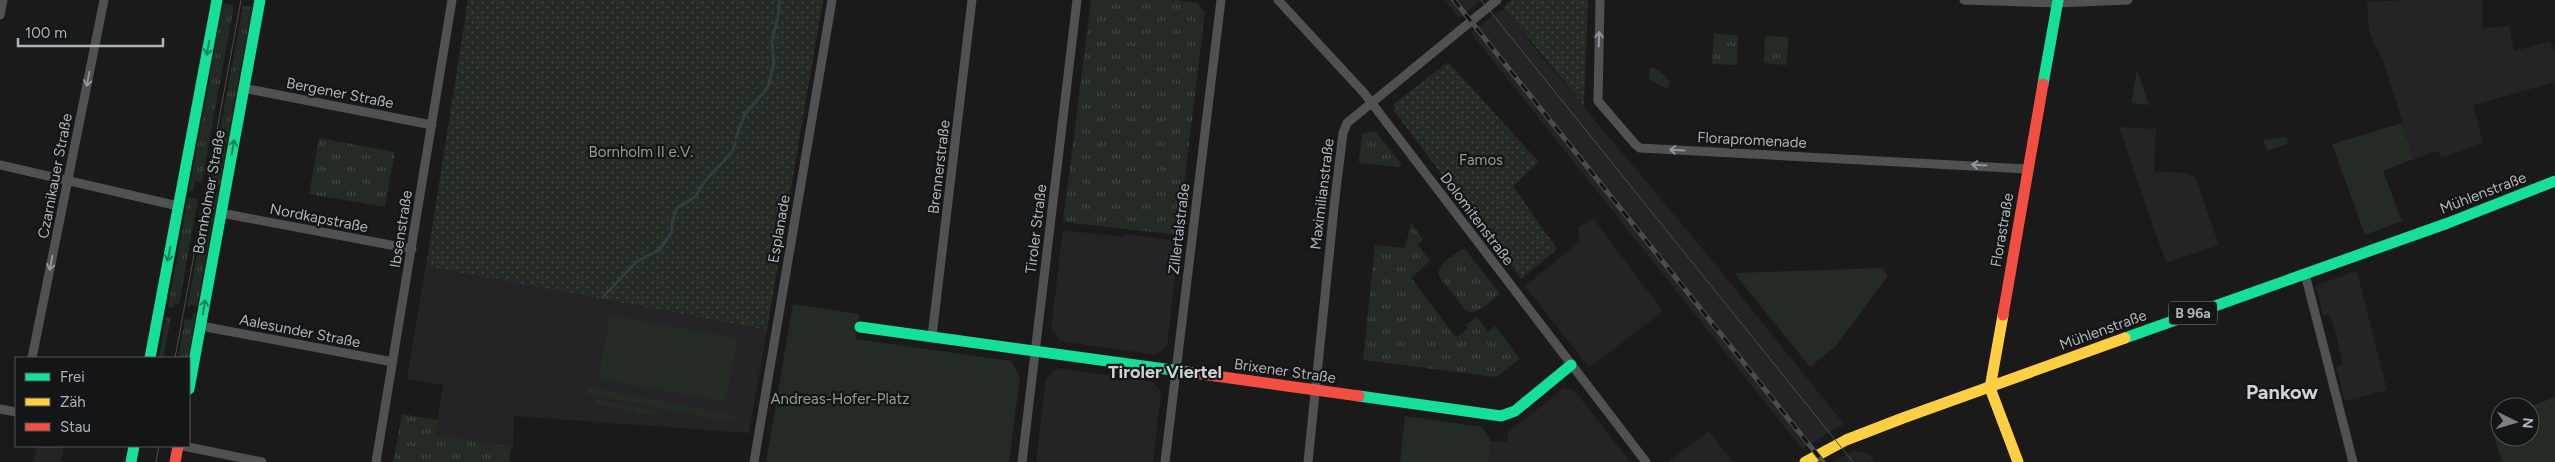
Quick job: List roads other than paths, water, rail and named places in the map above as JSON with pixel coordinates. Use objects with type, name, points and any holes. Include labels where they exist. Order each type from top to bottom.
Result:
[{"type":"main road","name":"Bornholmer Straße","points":[[150,357],[216,0]]},
{"type":"main road","name":"Bornholmer Straße","points":[[190,384],[260,0]]},
{"type":"main road","name":"Florastraße","points":[[1990,388],[2057,2]]},
{"type":"main road","name":"Mühlenstraße","points":[[1805,462],[1846,440],[2448,223],[2555,181]]},
{"type":"main road","name":"Brixener Straße","points":[[860,327],[1501,416],[1515,411],[1571,365]]},
{"type":"main road","points":[[1990,388],[2018,462]]},
{"type":"main road","points":[[131,462],[134,447]]},
{"type":"main road","points":[[175,462],[178,447]]},
{"type":"street","points":[[0,15],[4,0]]},
{"type":"street","name":"Czarnikauer Straße","points":[[32,357],[104,0]]},
{"type":"street","name":"Ibsenstraße","points":[[376,462],[432,124],[449,0]]},
{"type":"street","name":"Esplanade","points":[[754,462],[832,0]]},
{"type":"street","name":"Brennerstraße","points":[[932,336],[972,0]]},
{"type":"street","name":"Tiroler Straße","points":[[1022,462],[1077,0]]},
{"type":"street","name":"Zillertalstraße","points":[[1165,462],[1220,0]]},
{"type":"street","name":"Dolomitenstraße","points":[[1278,0],[1370,102],[1646,462]]},
{"type":"street","name":"Maximilianstraße","points":[[1308,462],[1343,133],[1346,123],[1497,0]]},
{"type":"street","name":"Florapromenade","points":[[1600,0],[1598,101],[1640,148],[2027,169]]},
{"type":"street","points":[[1964,0],[2057,2],[2128,0]]},
{"type":"street","name":"Bergener Straße","points":[[243,88],[432,124]]},
{"type":"street","points":[[0,165],[178,206]]},
{"type":"street","name":"Nordkapstraße","points":[[221,213],[412,249]]},
{"type":"street","points":[[2305,274],[2352,462]]},
{"type":"street","name":"Aalesunder Straße","points":[[201,326],[393,362]]},
{"type":"street","points":[[0,409],[15,412]]},
{"type":"street","points":[[188,447],[262,462]]},
{"type":"waterway","points":[[736,138],[745,114],[768,87],[774,63],[772,41],[779,12],[779,0]]},
{"type":"waterway","points":[[603,297],[636,262],[659,250],[672,232],[672,222],[677,208],[695,197],[704,182],[733,151],[735,143]]},
{"type":"tram line","points":[[175,357],[241,0]]},
{"type":"tram line","points":[[1481,0],[1853,462]]},
{"type":"tram line","points":[[156,462],[159,447]]},
{"type":"railway","points":[[1454,0],[1823,462]]},
{"type":"district","name":"Tiroler Viertel","points":[[1165,372]]},
{"type":"district","name":"Pankow","points":[[2282,392]]},
{"type":"park label","name":"Bornholm II e.V.","points":[[641,152]]},
{"type":"park label","name":"Famos","points":[[1481,160]]},
{"type":"park label","name":"Andreas-Hofer-Platz","points":[[840,399]]}]
